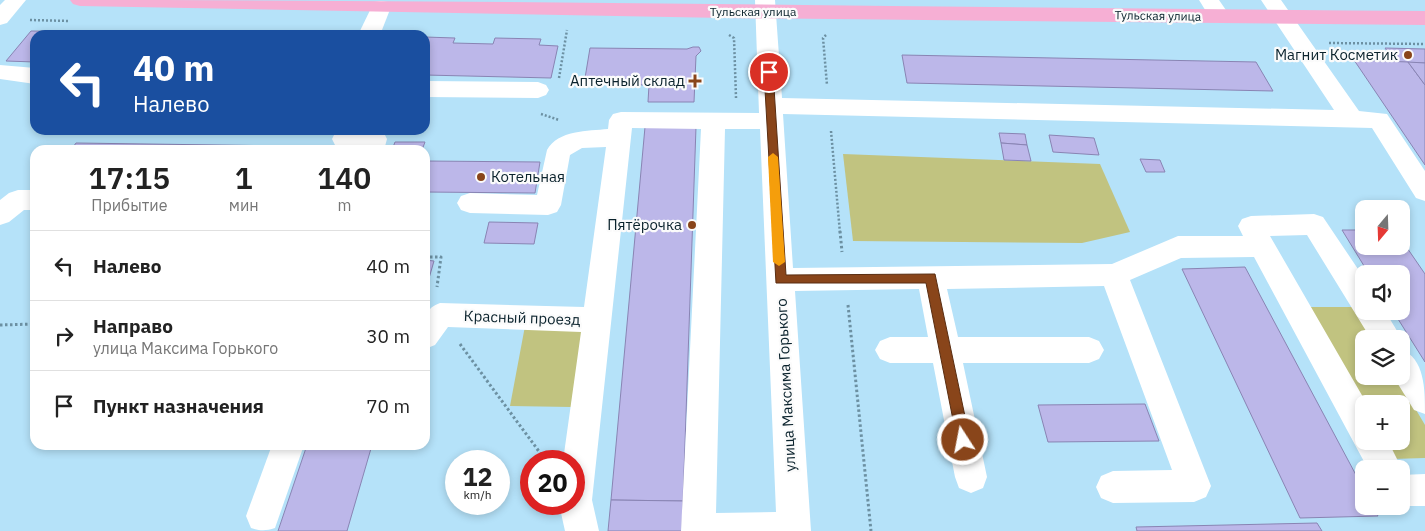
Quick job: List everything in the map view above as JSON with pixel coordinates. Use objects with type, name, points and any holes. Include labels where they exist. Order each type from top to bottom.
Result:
[{"type":"main road","name":"Тульская улица","points":[[80,0],[323,2],[569,13],[765,6],[1277,8],[1425,18]]},
{"type":"street","points":[[0,18],[16,0]]},
{"type":"street","points":[[371,30],[381,6]]},
{"type":"street","name":"улица Максима Горького","points":[[765,6],[794,530]]},
{"type":"street","points":[[1277,8],[1352,119]]},
{"type":"street","points":[[0,72],[30,75]]},
{"type":"street","points":[[430,89],[538,90]]},
{"type":"street","points":[[597,320],[621,120],[713,120],[829,107],[1379,120],[1425,192]]},
{"type":"street","points":[[713,120],[698,530],[794,530]]},
{"type":"street","points":[[470,202],[548,205],[558,150],[578,140],[620,137]]},
{"type":"street","points":[[344,139],[376,139],[374,145]]},
{"type":"street","points":[[0,215],[18,200],[30,200]]},
{"type":"street","points":[[1355,288],[1314,224],[1251,226],[1355,413]]},
{"type":"street","points":[[780,280],[1114,275],[1178,247],[1263,246]]},
{"type":"street","points":[[1113,487],[1194,486],[1114,275]]},
{"type":"street","points":[[931,278],[971,478]]},
{"type":"street","name":"Красный проезд","points":[[432,326],[597,320],[574,500],[582,531]]},
{"type":"street","points":[[890,350],[1089,350]]},
{"type":"street","points":[[1410,376],[1425,400]]},
{"type":"street","points":[[262,516],[286,450]]},
{"type":"street","points":[[1410,491],[1425,490]]},
{"type":"path","points":[[568,123],[541,114],[538,90],[559,79],[569,13]]},
{"type":"path","points":[[829,33],[823,38],[871,531]]},
{"type":"path","points":[[713,120],[736,116],[734,38]]},
{"type":"path","points":[[1301,42],[1425,44]]},
{"type":"path","points":[[430,257],[442,257],[432,326],[537,450]]},
{"type":"path","points":[[0,325],[30,324]]},
{"type":"green space","points":[[843,154],[1100,164],[1130,232],[1082,243],[853,241]]},
{"type":"green space","points":[[1309,307],[1355,307],[1355,320],[1363,320],[1369,330],[1355,330],[1355,385],[1401,385],[1407,395],[1359,395]]},
{"type":"green space","points":[[525,326],[583,327],[571,407],[510,406]]},
{"type":"green space","points":[[1410,400],[1425,425],[1425,458],[1392,459],[1387,450],[1410,450]]},
{"type":"building","points":[[30,32],[30,62],[6,61]]},
{"type":"building","points":[[430,37],[455,38],[453,43],[493,44],[495,38],[541,39],[539,45],[558,46],[551,78],[430,75]]},
{"type":"building","points":[[699,47],[701,51],[696,56],[694,102],[648,102],[649,85],[584,84],[590,48],[687,49]]},
{"type":"building","name":"Магнит Косметик","points":[[1385,48],[1425,49],[1425,63],[1395,62]]},
{"type":"building","points":[[902,55],[1256,62],[1273,91],[907,83]]},
{"type":"building","points":[[1354,60],[1408,62],[1425,85],[1425,165]]},
{"type":"building","points":[[1408,62],[1425,63],[1425,85]]},
{"type":"building","points":[[645,127],[696,127],[683,501],[611,500]]},
{"type":"building","points":[[999,133],[1025,134],[1027,145],[1001,143]]},
{"type":"building","points":[[1049,135],[1094,138],[1099,155],[1053,152]]},
{"type":"building","points":[[395,142],[425,142],[424,145],[394,145]]},
{"type":"building","points":[[76,143],[218,145],[75,145]]},
{"type":"building","points":[[1001,143],[1027,145],[1031,161],[1004,160]]},
{"type":"building","points":[[1140,159],[1160,160],[1165,172],[1146,172]]},
{"type":"building","name":"Котельная","points":[[430,161],[540,162],[535,193],[430,192]]},
{"type":"building","points":[[489,222],[538,223],[534,244],[484,243]]},
{"type":"building","points":[[1342,230],[1355,230],[1355,251]]},
{"type":"building","points":[[1410,252],[1425,274],[1425,362],[1410,338],[1410,330],[1405,330],[1399,320],[1410,320],[1410,265],[1363,265],[1357,255],[1410,255]]},
{"type":"building","points":[[430,261],[434,261],[430,275]]},
{"type":"building","points":[[1245,267],[1355,473],[1355,515],[1378,516],[1300,518],[1182,269]]},
{"type":"building","points":[[1145,404],[1159,441],[1048,442],[1038,405]]},
{"type":"building","points":[[305,450],[371,450],[347,531],[278,531]]},
{"type":"building","points":[[611,500],[683,501],[682,531],[608,531]]},
{"type":"building","points":[[1317,523],[1322,531],[1137,531],[1136,527]]},
{"type":"slow traffic","points":[[773,157],[779,262]]},
{"type":"place","name":"Магнит Косметик","points":[[1408,55]]},
{"type":"place","name":"Аптечный склад","points":[[695,81]]},
{"type":"place","name":"Котельная","points":[[481,177]]},
{"type":"place","name":"Пятёрочка","points":[[692,225]]},
{"type":"route","points":[[769,72],[780,280],[931,278],[963,440]]}]
